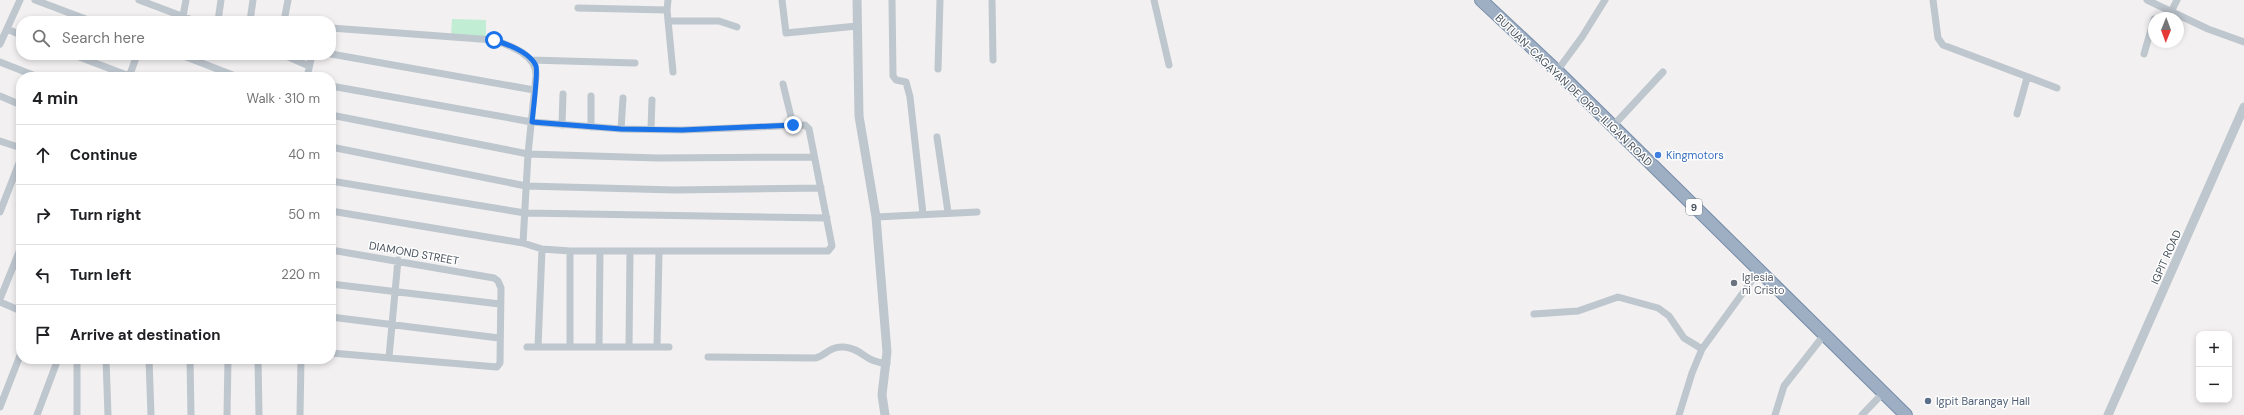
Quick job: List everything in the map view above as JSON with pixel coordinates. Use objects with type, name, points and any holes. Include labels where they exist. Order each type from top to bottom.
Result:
[{"type":"highway","name":"BUTUAN-CAGAYAN DE ORO-ILIGAN ROAD","points":[[1481,0],[1557,71],[1758,272],[1906,415]]},
{"type":"street","points":[[0,44],[20,0]]},
{"type":"street","points":[[35,0],[78,16]]},
{"type":"street","points":[[139,0],[158,3],[183,16],[186,0]]},
{"type":"street","points":[[219,16],[221,0]]},
{"type":"street","points":[[251,16],[253,0]]},
{"type":"street","points":[[285,16],[288,0]]},
{"type":"street","points":[[668,0],[667,10],[673,72]]},
{"type":"street","points":[[782,0],[786,33],[857,26]]},
{"type":"street","points":[[857,0],[859,116],[876,216],[887,363],[882,395],[885,415]]},
{"type":"street","points":[[892,0],[893,76],[896,80],[906,82],[910,97],[923,214]]},
{"type":"street","points":[[938,69],[940,0]]},
{"type":"street","points":[[992,0],[993,60]]},
{"type":"street","points":[[1154,0],[1169,65]]},
{"type":"street","points":[[1557,71],[1582,37],[1605,0]]},
{"type":"street","points":[[1933,0],[1938,38],[1943,45],[2027,78],[2057,88]]},
{"type":"street","points":[[2147,0],[2172,12],[2176,0]]},
{"type":"street","points":[[2157,12],[2159,6]]},
{"type":"street","points":[[578,8],[667,10]]},
{"type":"street","points":[[2184,17],[2244,42]]},
{"type":"street","points":[[668,21],[719,21],[737,26]]},
{"type":"street","points":[[336,28],[494,40],[514,48],[531,60],[536,68],[528,154],[523,243]]},
{"type":"street","points":[[7,29],[16,33]]},
{"type":"street","points":[[2144,54],[2148,40]]},
{"type":"street","points":[[336,55],[534,90]]},
{"type":"street","points":[[87,60],[117,72]]},
{"type":"street","points":[[132,72],[135,60]]},
{"type":"street","points":[[194,60],[225,72]]},
{"type":"street","points":[[295,60],[309,66]]},
{"type":"street","points":[[308,72],[311,60]]},
{"type":"street","points":[[531,60],[635,63]]},
{"type":"street","points":[[0,62],[25,72]]},
{"type":"street","points":[[1612,126],[1663,72]]},
{"type":"street","points":[[2017,114],[2027,78]]},
{"type":"street","points":[[783,84],[793,125]]},
{"type":"street","points":[[336,87],[532,122],[562,125],[621,129],[682,130],[793,125],[807,126],[832,246],[828,251],[570,251],[542,249],[523,243],[336,212]]},
{"type":"street","points":[[562,125],[563,94]]},
{"type":"street","points":[[0,96],[16,103]]},
{"type":"street","points":[[590,96],[590,127]]},
{"type":"street","points":[[621,129],[623,98]]},
{"type":"street","points":[[651,129],[652,100]]},
{"type":"street","name":"IGPIT ROAD","points":[[2108,415],[2244,107]]},
{"type":"street","points":[[336,116],[528,154],[658,158],[814,156]]},
{"type":"street","points":[[937,137],[948,212]]},
{"type":"street","points":[[0,141],[16,146]]},
{"type":"street","points":[[336,148],[526,186],[675,190],[820,188]]},
{"type":"street","points":[[0,212],[16,171]]},
{"type":"street","points":[[336,182],[525,213],[827,218]]},
{"type":"street","points":[[876,216],[977,212]]},
{"type":"street","points":[[538,347],[542,249]]},
{"type":"street","name":"DIAMOND STREET","points":[[336,251],[398,260],[494,278],[501,285],[500,304]]},
{"type":"street","points":[[570,251],[570,346]]},
{"type":"street","points":[[599,346],[600,251]]},
{"type":"street","points":[[629,347],[630,252]]},
{"type":"street","points":[[657,347],[659,252]]},
{"type":"street","points":[[0,299],[16,259]]},
{"type":"street","points":[[389,357],[398,260]]},
{"type":"street","points":[[1679,415],[1692,372],[1702,349],[1758,272]]},
{"type":"street","points":[[336,285],[500,304],[500,366],[495,368],[389,357],[336,353]]},
{"type":"street","points":[[1534,314],[1578,311],[1618,297],[1658,308],[1669,316],[1684,338],[1702,349]]},
{"type":"street","points":[[0,302],[16,309]]},
{"type":"street","points":[[336,318],[499,338]]},
{"type":"street","points":[[1775,415],[1784,386],[1824,335]]},
{"type":"street","points":[[527,347],[669,347]]},
{"type":"street","points":[[708,357],[815,358],[821,357],[832,348],[840,347],[859,352],[876,363],[887,363]]},
{"type":"street","points":[[0,406],[17,364]]},
{"type":"street","points":[[37,415],[56,364]]},
{"type":"street","points":[[77,364],[77,415]]},
{"type":"street","points":[[106,364],[108,415]]},
{"type":"street","points":[[149,364],[151,415]]},
{"type":"street","points":[[190,364],[191,415]]},
{"type":"street","points":[[228,364],[228,415]]},
{"type":"street","points":[[258,364],[259,415]]},
{"type":"street","points":[[300,364],[300,415]]},
{"type":"street","points":[[1862,415],[1883,393]]},
{"type":"green space","points":[[452,19],[486,20],[486,38],[451,37]]},
{"type":"place","name":"Kingmotors","points":[[1658,155]]},
{"type":"place","name":"Iglesia ni Cristo","points":[[1734,283]]},
{"type":"place","name":"Igpit Barangay Hall","points":[[1928,401]]},
{"type":"route","points":[[494,40],[514,48],[528,57],[535,64],[536,83],[534,90],[532,122],[621,129],[682,130],[793,125]]}]
